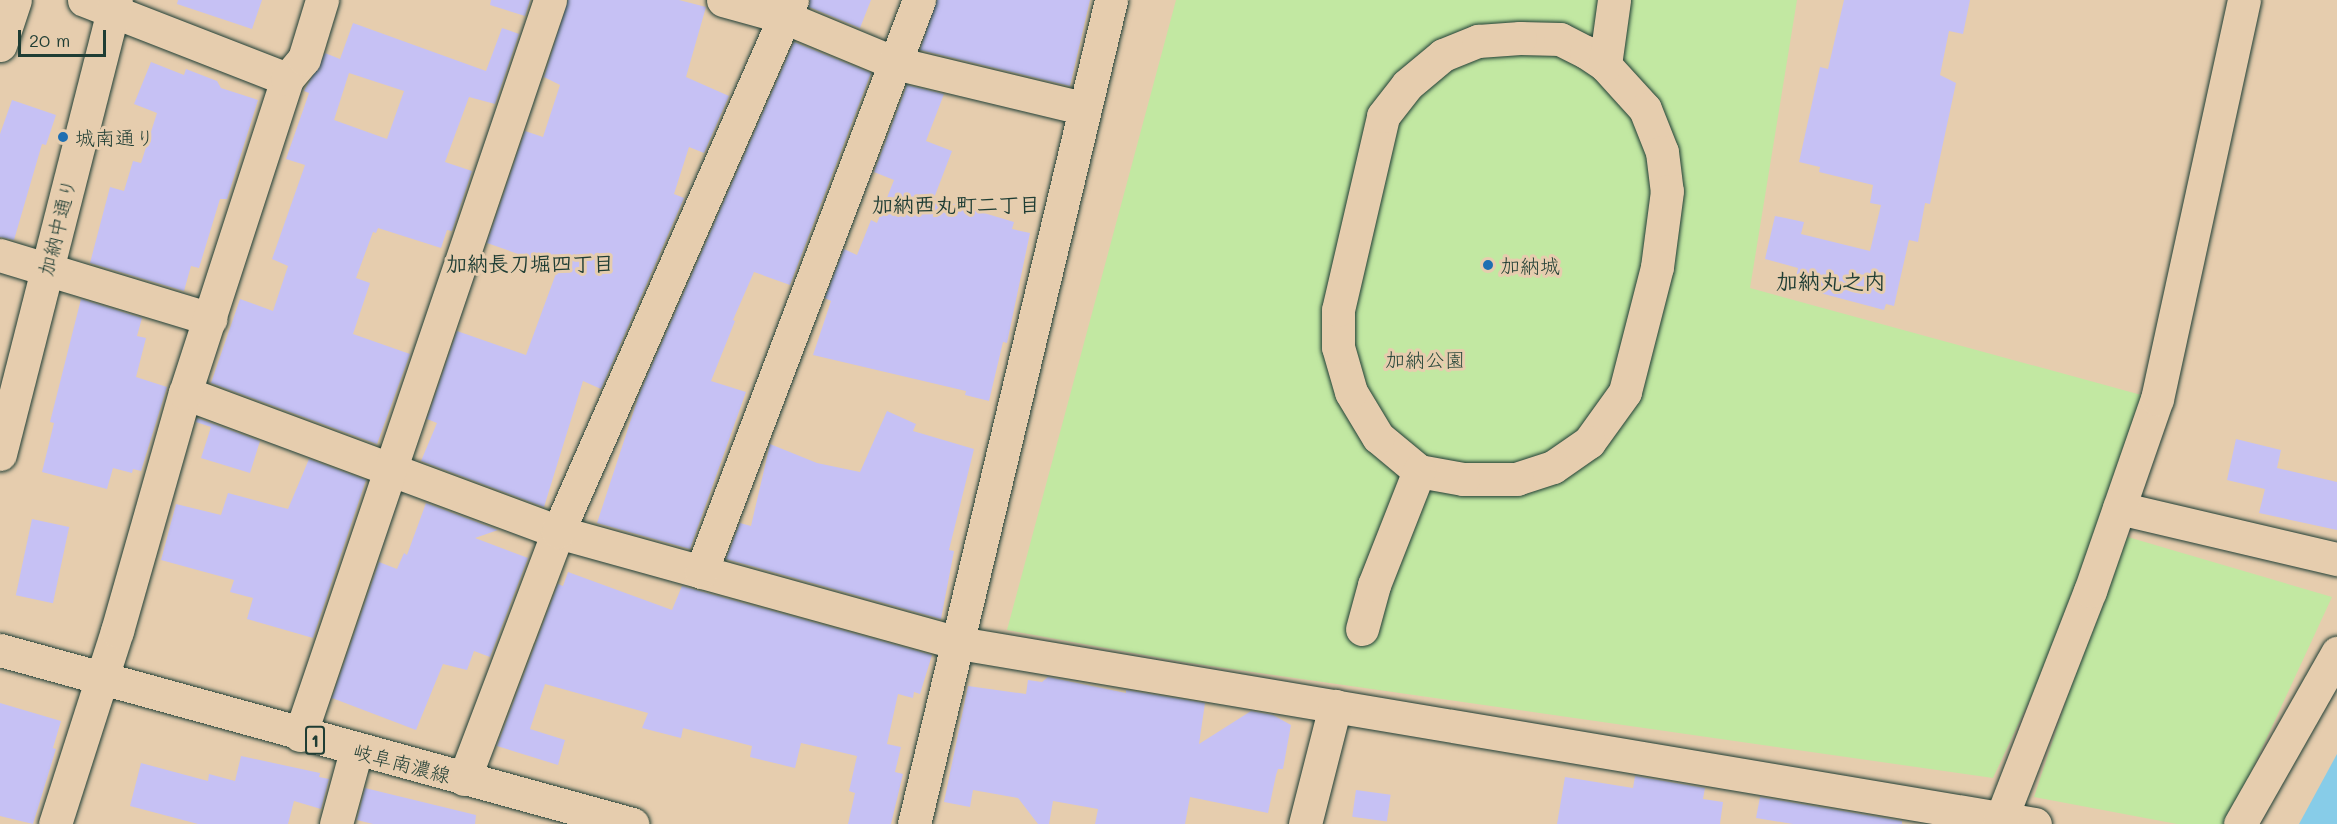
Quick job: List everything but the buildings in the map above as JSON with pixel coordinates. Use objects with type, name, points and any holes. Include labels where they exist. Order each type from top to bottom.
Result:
[{"type":"main road","points":[[0,45],[15,0]]},
{"type":"main road","points":[[55,824],[102,679],[185,393],[211,319],[287,79],[304,59],[322,0]]},
{"type":"main road","points":[[300,735],[550,0]]},
{"type":"main road","points":[[723,0],[788,9],[894,63],[1083,108]]},
{"type":"main road","points":[[701,572],[919,0]]},
{"type":"main road","points":[[914,824],[959,644],[1083,108],[1111,0]]},
{"type":"main road","points":[[1605,65],[1614,0]]},
{"type":"main road","points":[[2000,821],[2119,508],[2157,399],[2244,0]]},
{"type":"main road","points":[[104,3],[287,79]]},
{"type":"main road","name":"加納中通り","points":[[0,454],[46,268],[104,3]]},
{"type":"main road","points":[[464,779],[558,532],[788,9]]},
{"type":"main road","points":[[1560,39],[1605,65],[1645,109],[1662,152],[1667,191],[1657,267],[1625,392],[1589,442],[1553,466],[1517,479],[1463,479],[1419,471],[1378,437],[1351,392],[1338,347],[1338,310],[1383,116],[1407,85],[1443,55],[1478,41],[1560,39]]},
{"type":"main road","points":[[0,255],[211,319]]},
{"type":"main road","points":[[185,393],[558,532],[959,644],[1335,706],[2000,821],[2035,824]]},
{"type":"main road","points":[[1362,629],[1374,585],[1419,471]]},
{"type":"main road","points":[[2119,508],[2337,559]]},
{"type":"main road","name":"岐阜南濃線","points":[[0,650],[356,751],[632,824]]},
{"type":"main road","points":[[2241,824],[2337,653]]},
{"type":"main road","points":[[1305,824],[1335,706]]},
{"type":"main road","points":[[336,824],[356,751]]},
{"type":"green space","name":"加納公園","points":[[1176,0],[1797,0],[1750,288],[2145,396],[2078,597],[1993,778],[1183,662],[1007,630]]},
{"type":"green space","points":[[2121,535],[2332,597],[2227,824],[2177,824],[2034,797]]},
{"type":"water","points":[[2337,754],[2337,824],[2299,824]]},
{"type":"place","name":"城南通り","points":[[63,137]]},
{"type":"place","name":"加納城","points":[[1488,265]]},
{"type":"district","name":"加納西丸町二丁目","points":[[956,204]]},
{"type":"district","name":"加納長刀堀四丁目","points":[[530,263]]},
{"type":"district","name":"加納丸之内","points":[[1831,281]]}]
